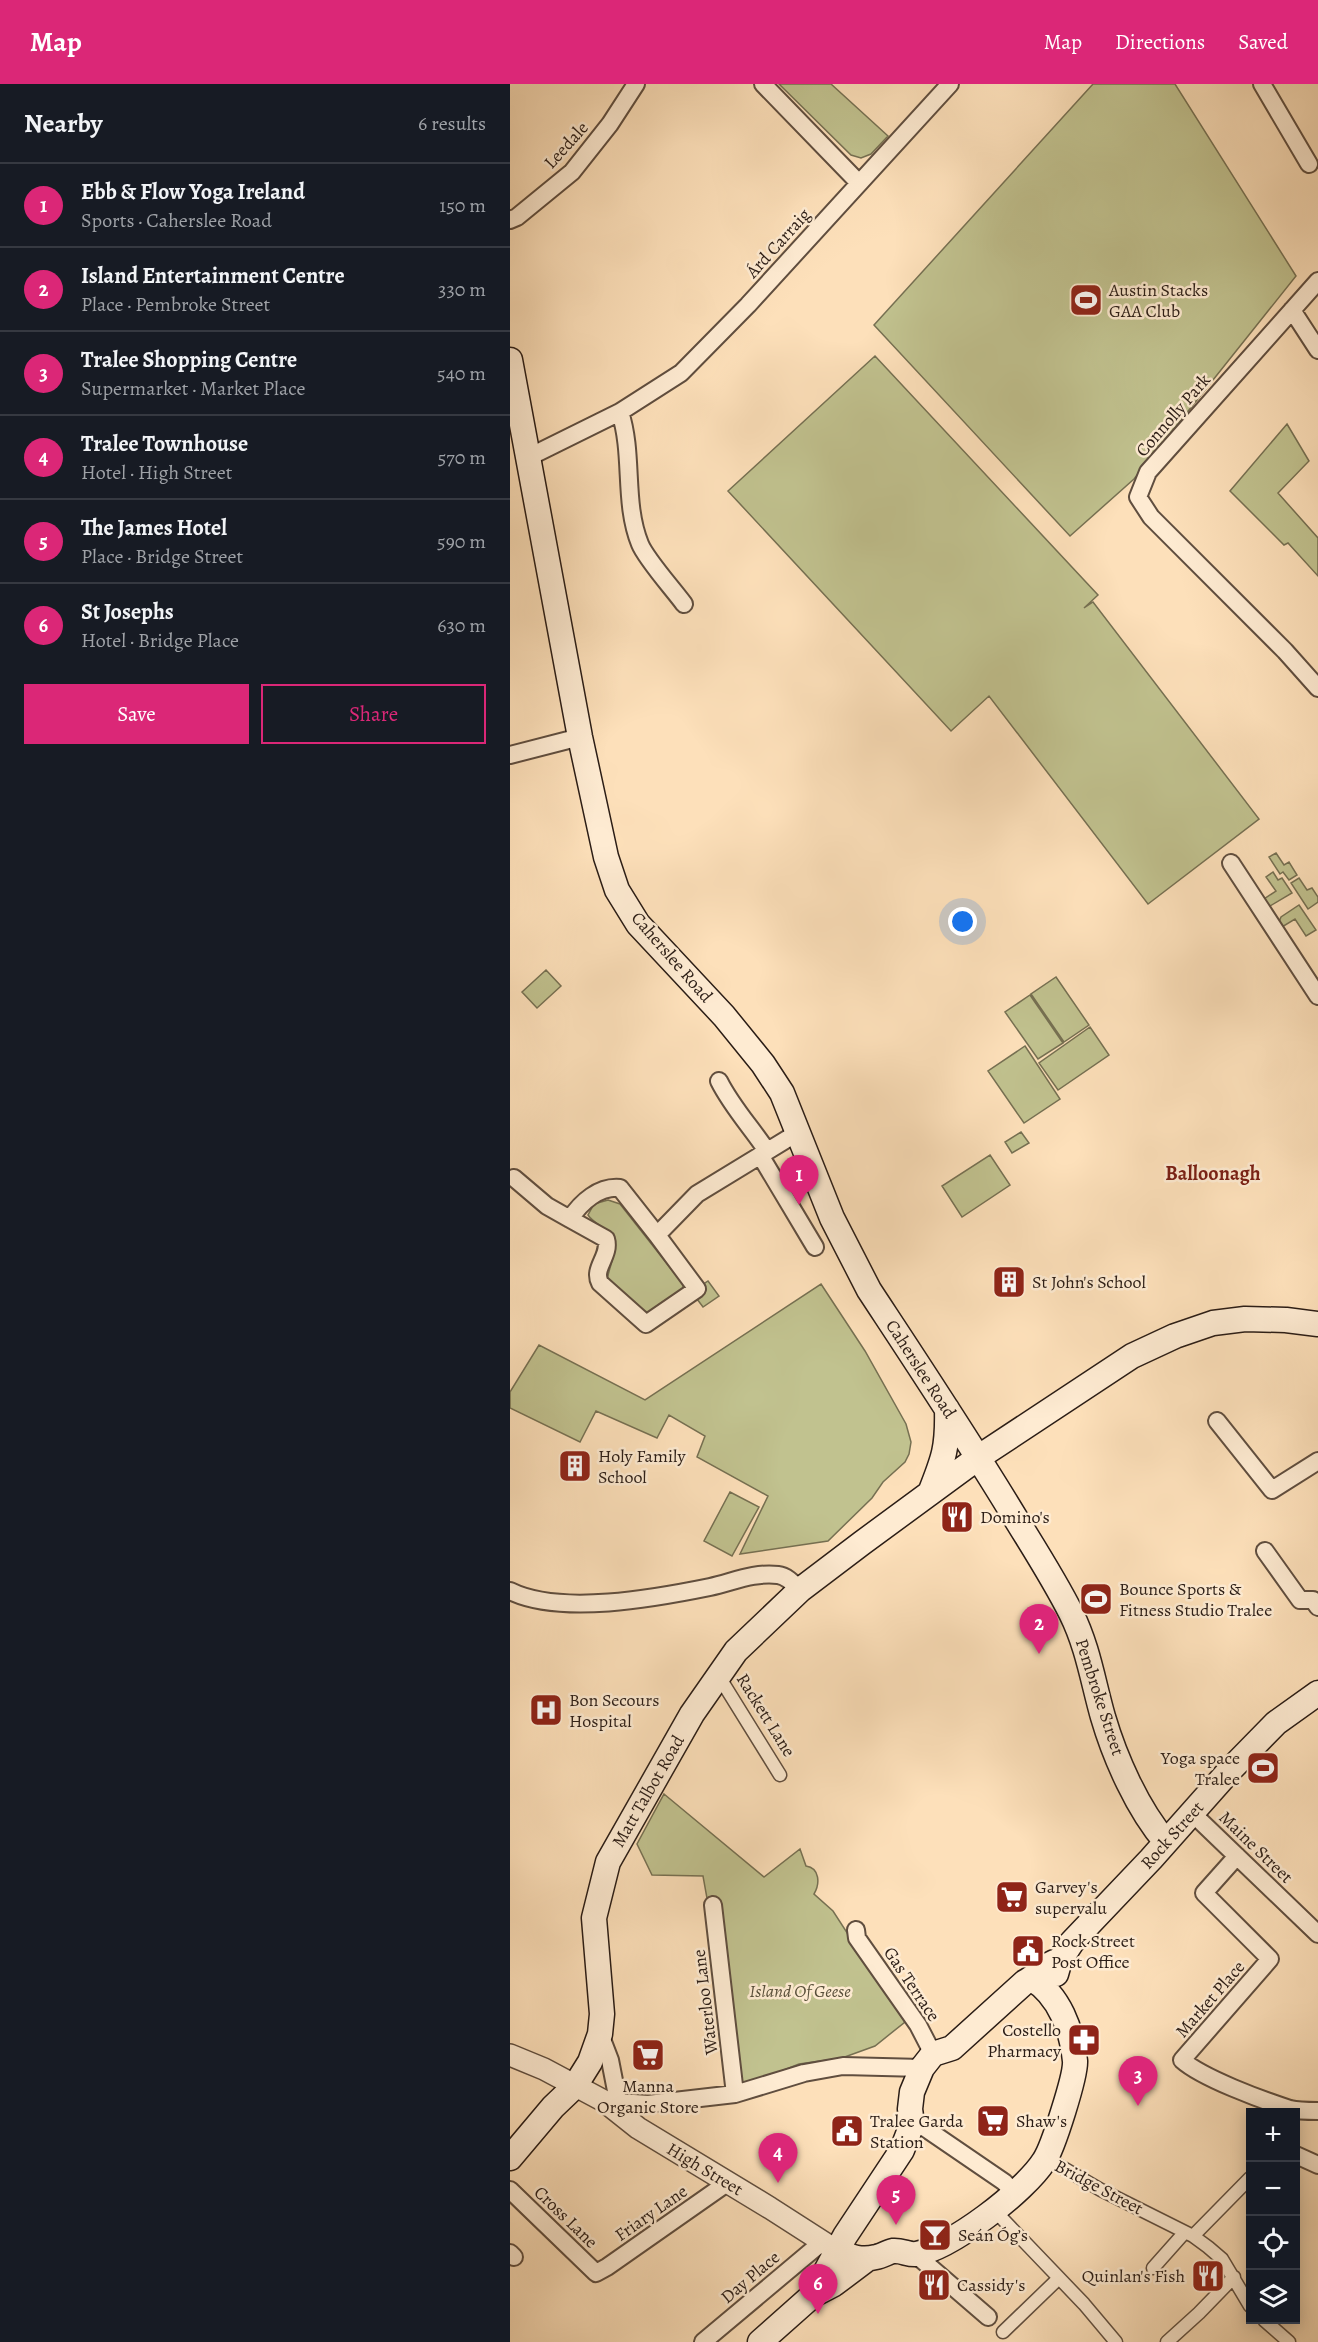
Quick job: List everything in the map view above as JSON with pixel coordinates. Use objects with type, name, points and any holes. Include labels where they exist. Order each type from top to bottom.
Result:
[{"type":"main road","name":"Caherslee Road","points":[[510,360],[580,737],[604,850],[617,890],[638,924],[724,1016],[763,1064],[782,1093],[815,1179],[853,1263],[979,1457]]},
{"type":"main road","name":"Matt Talbot Road","points":[[510,2157],[571,2090],[590,2062],[600,2034],[602,1995],[595,1952],[594,1918],[608,1862],[665,1760],[718,1675],[736,1651],[800,1590],[848,1554],[979,1457],[1132,1356],[1174,1336],[1213,1323],[1245,1319],[1286,1320],[1318,1324]]},
{"type":"main road","points":[[929,1494],[944,1459],[948,1440],[947,1409]]},
{"type":"main road","name":"Pembroke Street","points":[[979,1457],[1072,1615],[1088,1654],[1103,1718],[1115,1751],[1137,1800],[1166,1842]]},
{"type":"main road","name":"Rock Street","points":[[1053,1997],[1052,1988],[1060,1960],[1072,1942],[1276,1723],[1318,1693]]},
{"type":"main road","name":"Rock Street","points":[[927,2061],[952,2048],[1047,1964],[1060,1960]]},
{"type":"main road","points":[[1032,1978],[1053,1997],[1070,2034],[1075,2063],[1055,2136],[1046,2158]]},
{"type":"main road","points":[[808,2299],[829,2247],[902,2150],[912,2124],[910,2109],[912,2092],[927,2061]]},
{"type":"main road","name":"Bridge Street","points":[[866,2260],[894,2251],[915,2254],[939,2246],[994,2210],[1009,2187],[1034,2174],[1046,2158]]},
{"type":"main road","points":[[829,2247],[854,2258],[866,2260]]},
{"type":"main road","points":[[760,2342],[808,2299],[834,2284],[866,2260]]},
{"type":"street","name":"Leedale","points":[[510,220],[517,217],[572,172],[610,124],[636,84]]},
{"type":"street","points":[[763,84],[858,182]]},
{"type":"street","name":"Árd Carraig","points":[[529,457],[620,412],[681,373],[950,84]]},
{"type":"street","points":[[1262,84],[1309,164]]},
{"type":"street","points":[[1318,281],[1292,310],[1318,350]]},
{"type":"street","name":"Connolly Park","points":[[1292,310],[1148,472],[1138,497],[1151,517],[1285,651],[1318,688]]},
{"type":"street","points":[[620,412],[626,430],[632,509],[641,545],[684,604]]},
{"type":"street","points":[[510,755],[580,737]]},
{"type":"street","points":[[1231,863],[1318,996]]},
{"type":"street","points":[[718,1081],[764,1153],[814,1247]]},
{"type":"street","points":[[657,1235],[697,1194],[797,1133]]},
{"type":"street","points":[[514,1178],[547,1206],[570,1219],[606,1239],[606,1256],[597,1272],[597,1278],[646,1324],[697,1288],[620,1188],[609,1187],[591,1197],[578,1207],[570,1219]]},
{"type":"street","points":[[1217,1421],[1272,1490],[1318,1461]]},
{"type":"street","points":[[1265,1551],[1300,1600],[1313,1600],[1318,1607]]},
{"type":"street","points":[[510,1592],[549,1603],[592,1603],[710,1587],[762,1574],[781,1575],[800,1590]]},
{"type":"street","name":"Rackett Lane","points":[[718,1675],[780,1775]]},
{"type":"street","name":"Maine Street","points":[[1192,1813],[1318,1934]]},
{"type":"street","name":"Market Place","points":[[1237,1856],[1204,1893],[1270,1959],[1182,2060],[1192,2070],[1285,2108]]},
{"type":"street","name":"Waterloo Lane","points":[[713,1905],[735,2094]]},
{"type":"street","name":"Gas Terrace","points":[[857,1934],[922,2032],[927,2061]]},
{"type":"street","points":[[600,2034],[607,2049],[611,2101],[648,2104],[735,2094],[804,2073],[834,2067],[927,2061]]},
{"type":"street","name":"High Street","points":[[510,2055],[571,2090],[611,2101],[638,2128],[770,2208],[829,2247]]},
{"type":"street","points":[[638,2128],[639,2103]]},
{"type":"street","name":"Market Place","points":[[1300,2113],[1318,2111]]},
{"type":"street","points":[[912,2124],[925,2128],[1009,2187]]},
{"type":"street","points":[[1300,2157],[1318,2165]]},
{"type":"street","name":"Bridge Street","points":[[1046,2158],[1101,2190],[1189,2234],[1222,2259],[1246,2297]]},
{"type":"street","name":"Friary Lane","points":[[596,2273],[728,2183]]},
{"type":"street","points":[[1153,2268],[1246,2183]]},
{"type":"street","name":"Cross Lane","points":[[510,2190],[596,2273]]},
{"type":"street","points":[[994,2210],[1084,2304],[1116,2342]]},
{"type":"street","name":"Day Place","points":[[703,2342],[829,2247]]},
{"type":"street","points":[[915,2254],[988,2317]]},
{"type":"street","points":[[1167,2342],[1234,2277]]},
{"type":"street","points":[[1003,2332],[1059,2278]]},
{"type":"street","points":[[1269,2324],[1289,2342]]},
{"type":"green space","points":[[779,84],[831,84],[888,136],[871,154],[861,158],[851,155]]},
{"type":"green space","name":"Austin Stacks GAA Club","points":[[1093,84],[1175,84],[1296,276],[1134,479],[1070,536],[874,325]]},
{"type":"green space","points":[[875,356],[1098,595],[1084,608],[1093,602],[1259,819],[1148,904],[989,696],[951,731],[728,491]]},
{"type":"green space","points":[[1287,424],[1309,461],[1278,493],[1318,538],[1318,576],[1288,543],[1284,545],[1230,491]]},
{"type":"green space","points":[[1276,853],[1284,865],[1289,862],[1297,875],[1289,880],[1283,872],[1280,874],[1269,857]]},
{"type":"green space","points":[[1273,872],[1278,880],[1282,878],[1292,893],[1270,906],[1264,899],[1276,891],[1266,877]]},
{"type":"green space","points":[[1299,878],[1307,890],[1312,888],[1318,897],[1318,902],[1308,909],[1291,883]]},
{"type":"green space","points":[[1299,905],[1316,930],[1306,936],[1295,919],[1282,927],[1279,922],[1281,917]]},
{"type":"green space","points":[[546,970],[561,986],[537,1008],[522,992]]},
{"type":"green space","points":[[1056,977],[1089,1025],[1064,1042],[1031,994]]},
{"type":"green space","points":[[1030,995],[1063,1043],[1038,1059],[1005,1012]]},
{"type":"green space","points":[[1090,1027],[1109,1055],[1058,1090],[1039,1063]]},
{"type":"green space","points":[[1025,1046],[1060,1099],[1024,1123],[988,1071]]},
{"type":"green space","points":[[1021,1132],[1029,1143],[1012,1153],[1005,1142]]},
{"type":"green space","points":[[990,1155],[1010,1185],[962,1217],[942,1186]]},
{"type":"green space","points":[[608,1200],[620,1204],[683,1284],[683,1289],[651,1312],[644,1314],[607,1285],[614,1253],[613,1240],[608,1231],[588,1215],[594,1204]]},
{"type":"green space","points":[[708,1281],[719,1296],[703,1307],[697,1299],[703,1294],[699,1287]]},
{"type":"green space","points":[[821,1284],[865,1351],[906,1424],[911,1442],[905,1462],[828,1541],[740,1554],[768,1496],[697,1457],[705,1436],[669,1415],[657,1438],[596,1411],[580,1442],[510,1408],[510,1392],[539,1345],[645,1400]]},
{"type":"green space","points":[[730,1492],[759,1507],[732,1556],[704,1541]]},
{"type":"green space","name":"Island Of Geese","points":[[664,1794],[764,1877],[800,1849],[806,1866],[811,1867],[818,1877],[814,1894],[833,1911],[905,2022],[875,2046],[842,2058],[799,2064],[741,2087],[703,1876],[652,1875],[637,1844]]},
{"type":"place","name":"Austin Stacks GAA Club","points":[[1086,300]]},
{"type":"place","name":"Ebb & Flow Yoga Ireland","points":[[799,1205]]},
{"type":"place","name":"St John's School","points":[[1009,1282]]},
{"type":"place","name":"Holy Family School","points":[[575,1466]]},
{"type":"place","name":"Domino's","points":[[957,1517]]},
{"type":"place","name":"Bounce Sports & Fitness Studio Tralee","points":[[1096,1599]]},
{"type":"place","name":"Island Entertainment Centre","points":[[1039,1654]]},
{"type":"place","name":"Bon Secours Hospital","points":[[546,1710]]},
{"type":"place","name":"Yoga space Tralee","points":[[1263,1768]]},
{"type":"place","name":"Garvey's supervalu","points":[[1012,1897]]},
{"type":"place","name":"Rock Street Post Office","points":[[1028,1951]]},
{"type":"place","name":"Costello Pharmacy","points":[[1084,2040]]},
{"type":"place","name":"Manna Organic Store","points":[[648,2055]]},
{"type":"place","name":"Tralee Shopping Centre","points":[[1138,2106]]},
{"type":"place","name":"Shaw's","points":[[993,2121]]},
{"type":"place","name":"Tralee Garda Station","points":[[847,2131]]},
{"type":"place","name":"Tralee Townhouse","points":[[778,2183]]},
{"type":"place","name":"The James Hotel","points":[[896,2225]]},
{"type":"place","name":"Seán Óg’s","points":[[935,2235]]},
{"type":"place","name":"Quinlan's Fish","points":[[1208,2276]]},
{"type":"place","name":"Cassidy's","points":[[934,2285]]},
{"type":"place","name":"St Josephs","points":[[818,2314]]},
{"type":"district","name":"Balloonagh","points":[[1213,1173]]}]
